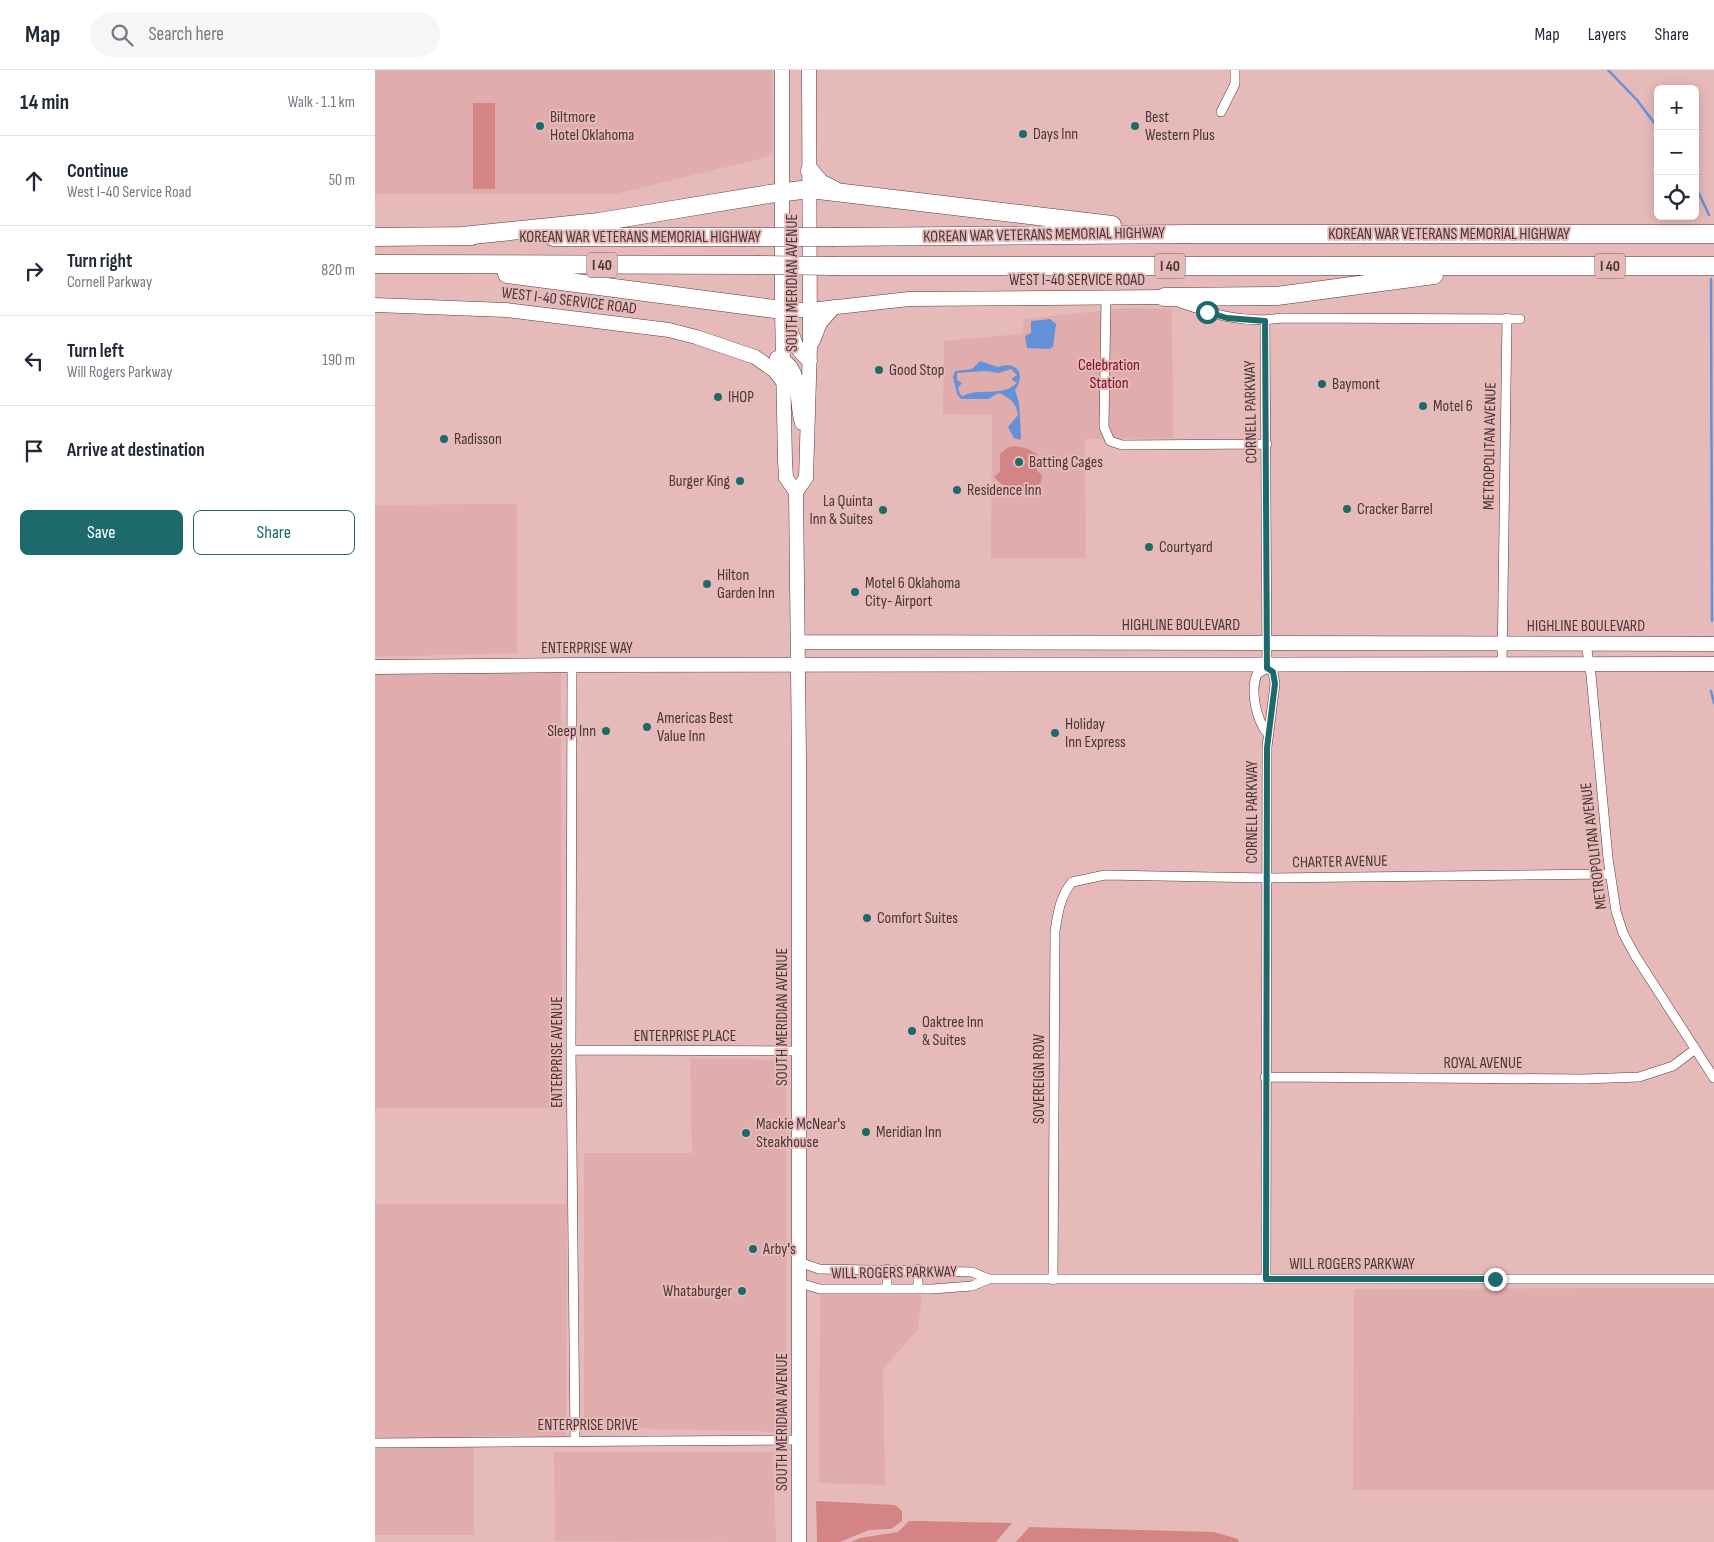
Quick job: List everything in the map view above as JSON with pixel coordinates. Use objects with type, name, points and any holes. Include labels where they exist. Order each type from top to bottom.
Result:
[{"type":"highway","points":[[810,171],[820,183],[837,191]]},
{"type":"highway","points":[[462,236],[599,222],[810,189],[1190,234]]},
{"type":"highway","name":"KOREAN WAR VETERANS MEMORIAL HIGHWAY","points":[[375,237],[1714,234]]},
{"type":"highway","name":"KOREAN WAR VETERANS MEMORIAL HIGHWAY","points":[[375,264],[1714,266]]},
{"type":"highway","points":[[447,264],[782,314]]},
{"type":"highway","points":[[1163,297],[1277,296],[1506,266]]},
{"type":"street","name":"SOUTH MERIDIAN AVENUE","points":[[785,70],[782,192],[783,382],[786,478],[796,492]]},
{"type":"street","name":"SOUTH MERIDIAN AVENUE","points":[[799,1542],[801,1440],[796,492],[805,478],[810,361],[809,70]]},
{"type":"street","points":[[1221,112],[1235,84],[1235,70]]},
{"type":"street","name":"WEST I-40 SERVICE ROAD","points":[[782,314],[909,299],[1163,297],[1227,318],[1265,321],[1281,318],[1520,319]]},
{"type":"street","points":[[1106,298],[1104,427],[1109,439],[1122,445],[1267,444]]},
{"type":"street","name":"WEST I-40 SERVICE ROAD","points":[[375,304],[468,307],[611,322],[681,333],[755,357],[783,360]]},
{"type":"street","points":[[810,346],[818,326],[834,307]]},
{"type":"street","points":[[782,314],[789,326],[798,352],[810,361]]},
{"type":"street","name":"METROPOLITAN AVENUE","points":[[1502,665],[1507,318]]},
{"type":"street","name":"CORNELL PARKWAY","points":[[1265,321],[1267,667],[1273,672],[1275,684],[1268,734],[1265,1077],[1266,1279]]},
{"type":"street","name":"WEST I-40 SERVICE ROAD","points":[[755,357],[775,371],[783,382]]},
{"type":"street","points":[[783,360],[790,364],[794,371],[800,416],[807,435]]},
{"type":"street","name":"HIGHLINE BOULEVARD","points":[[798,642],[1714,644]]},
{"type":"street","points":[[859,642],[859,665]]},
{"type":"street","name":"METROPOLITAN AVENUE","points":[[1587,644],[1610,874],[1623,933],[1694,1050],[1714,1078]]},
{"type":"street","points":[[798,665],[1267,667],[1714,664]]},
{"type":"street","name":"ENTERPRISE AVENUE","points":[[572,665],[571,1050],[575,1440]]},
{"type":"street","name":"ENTERPRISE WAY","points":[[375,667],[798,665]]},
{"type":"street","points":[[1267,667],[1257,674],[1254,683],[1259,722],[1268,734]]},
{"type":"street","name":"CHARTER AVENUE","points":[[1072,882],[1091,876],[1267,878],[1610,874]]},
{"type":"street","name":"SOVEREIGN ROW","points":[[1053,1280],[1055,931],[1058,908],[1063,893],[1072,882]]},
{"type":"street","name":"ENTERPRISE PLACE","points":[[571,1050],[799,1051]]},
{"type":"street","name":"ROYAL AVENUE","points":[[1265,1077],[1592,1079],[1639,1077],[1673,1066],[1694,1050]]},
{"type":"street","name":"WILL ROGERS PARKWAY","points":[[799,1262],[819,1269],[918,1269],[972,1272],[989,1279],[1714,1279]]},
{"type":"street","points":[[887,1269],[887,1289]]},
{"type":"street","points":[[918,1269],[918,1289]]},
{"type":"street","name":"WILL ROGERS PARKWAY","points":[[799,1282],[820,1289],[918,1289],[973,1286],[989,1279]]},
{"type":"street","name":"ENTERPRISE DRIVE","points":[[375,1442],[801,1440]]},
{"type":"shaded area","name":"Biltmore Hotel Oklahoma","points":[[375,70],[772,70],[773,149],[767,157],[615,194],[375,194]]},
{"type":"shaded area","points":[[473,103],[495,103],[495,189],[473,189]]},
{"type":"shaded area","name":"Celebration Station","points":[[1126,308],[1172,309],[1173,438],[1085,439],[1086,558],[991,558],[992,415],[943,414],[944,341],[1022,334],[1024,319]]},
{"type":"shaded area","name":"Batting Cages","points":[[1014,446],[1026,448],[1037,454],[1037,471],[1042,475],[1041,483],[1030,490],[1008,490],[994,477],[1000,471],[1000,454],[1007,448]]},
{"type":"shaded area","points":[[517,504],[517,653],[375,657],[375,505]]},
{"type":"shaded area","points":[[375,670],[561,670],[562,1108],[375,1108]]},
{"type":"shaded area","points":[[690,1058],[786,1060],[786,1432],[584,1427],[584,1153],[692,1153]]},
{"type":"shaded area","points":[[375,1204],[567,1204],[566,1437],[474,1436],[474,1535],[375,1535]]},
{"type":"shaded area","points":[[1714,1288],[1714,1490],[1353,1490],[1354,1289]]},
{"type":"shaded area","points":[[820,1294],[922,1295],[918,1329],[883,1369],[885,1485],[819,1483]]},
{"type":"shaded area","points":[[554,1452],[773,1452],[776,1542],[555,1541]]},
{"type":"shaded area","points":[[816,1501],[895,1505],[902,1511],[902,1521],[891,1529],[869,1530],[840,1542],[817,1542]]},
{"type":"shaded area","points":[[909,1521],[1012,1523],[996,1542],[851,1542],[860,1538],[898,1532]]},
{"type":"shaded area","points":[[1029,1527],[1214,1532],[1238,1539],[1239,1542],[1016,1542]]},
{"type":"water","points":[[1050,319],[1056,324],[1053,347],[1049,349],[1027,348],[1025,336],[1031,333],[1031,321]]},
{"type":"water","points":[[980,361],[998,367],[1010,365],[1018,370],[1020,379],[1015,390],[1019,402],[1020,440],[1014,438],[1008,427],[1018,415],[1016,407],[1009,398],[998,393],[989,399],[961,399],[957,394],[953,377],[955,371],[972,369]],"holes":[[[1011,369],[1017,375],[1012,378],[1013,381],[1017,382],[1005,390],[976,392],[963,396],[958,388],[962,383],[957,380],[957,373],[986,371],[999,373]]]},
{"type":"waterway","points":[[1608,70],[1637,100],[1654,123]]},
{"type":"waterway","points":[[1699,194],[1709,215]]},
{"type":"waterway","points":[[1711,279],[1712,621]]},
{"type":"waterway","points":[[1711,691],[1714,703]]},
{"type":"place","name":"Biltmore Hotel Oklahoma","points":[[540,126]]},
{"type":"place","name":"Best Western Plus","points":[[1135,126]]},
{"type":"place","name":"Days Inn","points":[[1023,134]]},
{"type":"place","name":"Good Stop","points":[[879,370]]},
{"type":"place","name":"Baymont","points":[[1322,384]]},
{"type":"place","name":"IHOP","points":[[718,397]]},
{"type":"place","name":"Motel 6","points":[[1423,406]]},
{"type":"place","name":"Radisson","points":[[444,439]]},
{"type":"place","name":"Batting Cages","points":[[1019,462]]},
{"type":"place","name":"Burger King","points":[[740,481]]},
{"type":"place","name":"Residence Inn","points":[[957,490]]},
{"type":"place","name":"Cracker Barrel","points":[[1347,509]]},
{"type":"place","name":"La Quinta Inn & Suites","points":[[883,510]]},
{"type":"place","name":"Courtyard","points":[[1149,547]]},
{"type":"place","name":"Hilton Garden Inn","points":[[707,584]]},
{"type":"place","name":"Motel 6 Oklahoma City- Airport","points":[[855,592]]},
{"type":"place","name":"Americas Best Value Inn","points":[[647,727]]},
{"type":"place","name":"Sleep Inn","points":[[606,731]]},
{"type":"place","name":"Holiday Inn Express","points":[[1055,733]]},
{"type":"place","name":"Comfort Suites","points":[[867,918]]},
{"type":"place","name":"Oaktree Inn & Suites","points":[[912,1031]]},
{"type":"place","name":"Meridian Inn","points":[[866,1132]]},
{"type":"place","name":"Mackie McNear's Steakhouse","points":[[746,1133]]},
{"type":"place","name":"Arby's","points":[[753,1249]]},
{"type":"place","name":"Whataburger","points":[[742,1291]]},
{"type":"route","points":[[1207,312],[1227,318],[1265,321],[1267,668],[1273,672],[1275,678],[1267,748],[1266,1279],[1495,1279]]}]
